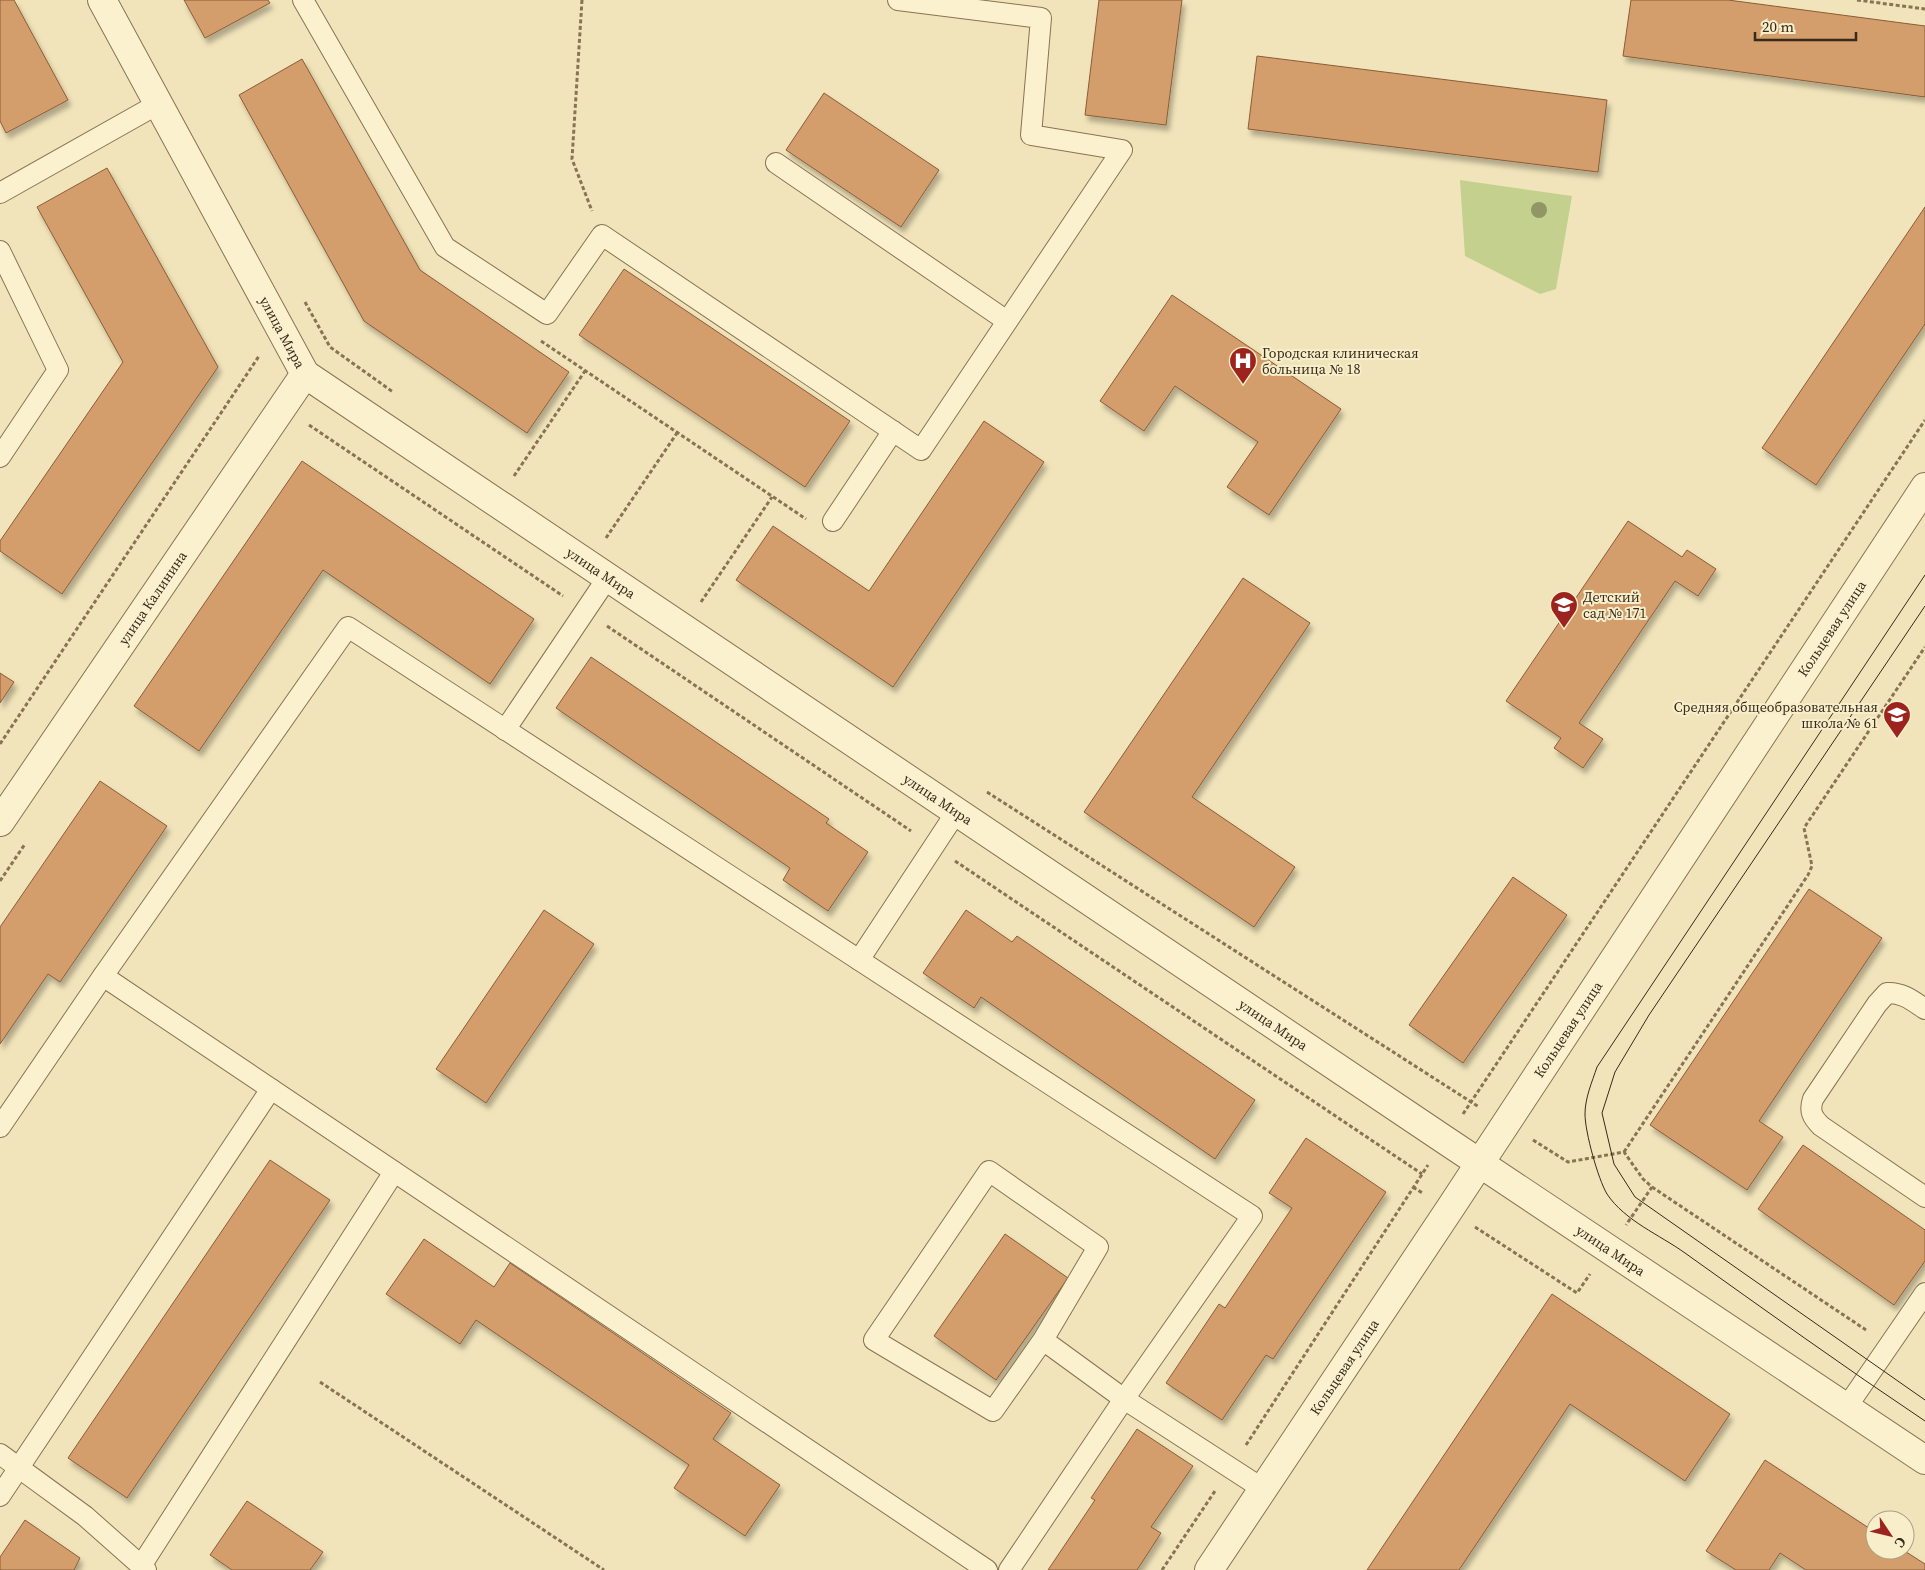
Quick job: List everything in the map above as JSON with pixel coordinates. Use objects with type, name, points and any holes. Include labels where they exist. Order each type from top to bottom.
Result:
[{"type":"street","name":"улица Мира","points":[[102,0],[305,374],[1925,1460]]},
{"type":"street","name":"улица Калинина","points":[[0,822],[305,374]]},
{"type":"street","name":"Кольцевая улица","points":[[1209,1570],[1480,1163],[1925,487]]},
{"type":"lane","points":[[303,0],[445,247],[547,314],[602,235],[922,450],[1122,150],[1031,135],[1041,18],[898,0]]},
{"type":"lane","points":[[0,192],[158,104]]},
{"type":"lane","points":[[776,163],[1007,322]]},
{"type":"lane","points":[[0,251],[58,370],[0,457]]},
{"type":"lane","points":[[832,521],[893,431]]},
{"type":"lane","points":[[505,730],[608,577]]},
{"type":"lane","points":[[0,1127],[103,976],[348,627],[1252,1216],[1124,1399],[1009,1570]]},
{"type":"lane","points":[[859,960],[957,811]]},
{"type":"lane","points":[[103,976],[987,1570]]},
{"type":"lane","points":[[1925,1010],[1908,998],[1896,993],[1887,994],[1877,1004],[1819,1091],[1811,1107],[1813,1118],[1821,1126],[1925,1197]]},
{"type":"lane","points":[[0,1496],[271,1089]]},
{"type":"lane","points":[[989,1171],[1098,1247],[1043,1340],[993,1411],[874,1340],[989,1171]]},
{"type":"lane","points":[[0,1454],[85,1516],[143,1568],[394,1172]]},
{"type":"lane","points":[[1846,1408],[1925,1293]]},
{"type":"lane","points":[[1043,1340],[1124,1399],[1230,1470],[1263,1489]]},
{"type":"path","points":[[582,0],[572,159],[602,235]]},
{"type":"path","points":[[1857,0],[1925,9]]},
{"type":"path","points":[[300,295],[330,347],[399,397]]},
{"type":"path","points":[[547,314],[533,336],[825,532],[832,521]]},
{"type":"path","points":[[0,744],[259,356]]},
{"type":"path","points":[[512,478],[585,371]]},
{"type":"path","points":[[984,789],[1471,1102],[1925,420]]},
{"type":"path","points":[[309,425],[1422,1174],[1230,1470],[1162,1570]]},
{"type":"path","points":[[604,541],[677,432]]},
{"type":"path","points":[[699,606],[772,497]]},
{"type":"path","points":[[1624,1152],[1808,875],[1812,866],[1804,828],[1925,647]]},
{"type":"path","points":[[1652,1187],[1889,1345]]},
{"type":"path","points":[[320,1382],[604,1570]]},
{"type":"green space","points":[[1460,180],[1572,196],[1556,289],[1540,294],[1465,256]]},
{"type":"building","points":[[0,0],[14,0],[68,100],[6,133],[0,121]]},
{"type":"building","points":[[184,0],[268,0],[270,3],[205,38]]},
{"type":"building","points":[[1099,0],[1182,0],[1166,125],[1085,115]]},
{"type":"building","points":[[1631,0],[1728,0],[1925,26],[1925,97],[1623,56]]},
{"type":"building","points":[[1257,56],[1607,100],[1598,172],[1248,129]]},
{"type":"building","points":[[302,59],[420,270],[569,372],[527,433],[364,321],[239,95]]},
{"type":"building","points":[[824,93],[939,170],[901,227],[786,150]]},
{"type":"building","points":[[107,168],[218,367],[62,594],[0,551],[0,541],[123,362],[37,207]]},
{"type":"building","points":[[1925,207],[1925,324],[1816,485],[1762,448]]},
{"type":"building","points":[[624,269],[850,421],[805,487],[579,335]]},
{"type":"building","points":[[1172,295],[1341,409],[1269,515],[1227,487],[1258,442],[1175,386],[1144,431],[1100,401]]},
{"type":"building","points":[[984,421],[1044,462],[893,687],[736,580],[773,526],[869,591]]},
{"type":"building","points":[[302,461],[534,619],[490,684],[323,570],[199,751],[134,706]]},
{"type":"building","points":[[1628,521],[1682,557],[1687,550],[1716,569],[1698,596],[1675,581],[1579,723],[1603,739],[1583,768],[1554,748],[1561,738],[1506,701]]},
{"type":"building","points":[[1243,578],[1310,623],[1192,797],[1295,867],[1254,927],[1084,812]]},
{"type":"building","points":[[591,657],[829,819],[826,823],[868,852],[828,911],[783,880],[790,868],[556,708]]},
{"type":"building","points":[[0,673],[14,682],[0,703]]},
{"type":"building","points":[[100,781],[167,826],[60,982],[48,974],[0,1044],[0,927]]},
{"type":"building","points":[[1513,877],[1567,915],[1463,1063],[1409,1025]]},
{"type":"building","points":[[1809,889],[1882,938],[1759,1121],[1783,1137],[1747,1190],[1650,1125]]},
{"type":"building","points":[[544,910],[594,944],[486,1103],[436,1069]]},
{"type":"building","points":[[966,910],[1012,942],[1017,936],[1255,1100],[1215,1159],[981,997],[974,1008],[923,973]]},
{"type":"building","points":[[1306,1138],[1386,1192],[1273,1359],[1266,1355],[1222,1420],[1166,1383],[1219,1304],[1225,1308],[1292,1208],[1269,1193]]},
{"type":"building","points":[[1803,1145],[1925,1230],[1925,1261],[1894,1305],[1758,1209]]},
{"type":"building","points":[[270,1160],[330,1200],[127,1498],[68,1458]]},
{"type":"building","points":[[1005,1234],[1068,1278],[996,1380],[934,1336]]},
{"type":"building","points":[[424,1239],[494,1287],[510,1263],[731,1413],[713,1439],[780,1485],[745,1536],[674,1488],[689,1465],[476,1320],[460,1344],[386,1294]]},
{"type":"building","points":[[1552,1294],[1730,1414],[1685,1481],[1570,1404],[1459,1570],[1367,1570]]},
{"type":"building","points":[[1137,1429],[1193,1466],[1151,1527],[1161,1533],[1137,1570],[1048,1570],[1095,1500],[1091,1498]]},
{"type":"building","points":[[1765,1460],[1865,1525],[1865,1560],[1915,1560],[1915,1558],[1925,1564],[1925,1570],[1806,1570],[1780,1553],[1769,1570],[1736,1570],[1706,1551]]},
{"type":"building","points":[[247,1501],[323,1552],[310,1570],[232,1570],[210,1555]]},
{"type":"building","points":[[25,1520],[80,1558],[74,1570],[0,1570],[0,1557]]},
{"type":"tram line","points":[[1925,575],[1597,1067],[1585,1108],[1586,1122],[1596,1167],[1603,1187],[1614,1204],[1643,1227],[1675,1246],[1925,1421]]},
{"type":"tram line","points":[[1925,606],[1649,1015],[1615,1072],[1602,1113],[1614,1164],[1635,1197],[1925,1400]]},
{"type":"place","name":"Городская клиническая больница № 18","points":[[1243,385]]},
{"type":"place","name":"Детский сад № 171","points":[[1564,629]]},
{"type":"place","name":"Средняя общеобразовательная школа № 61","points":[[1897,739]]}]
